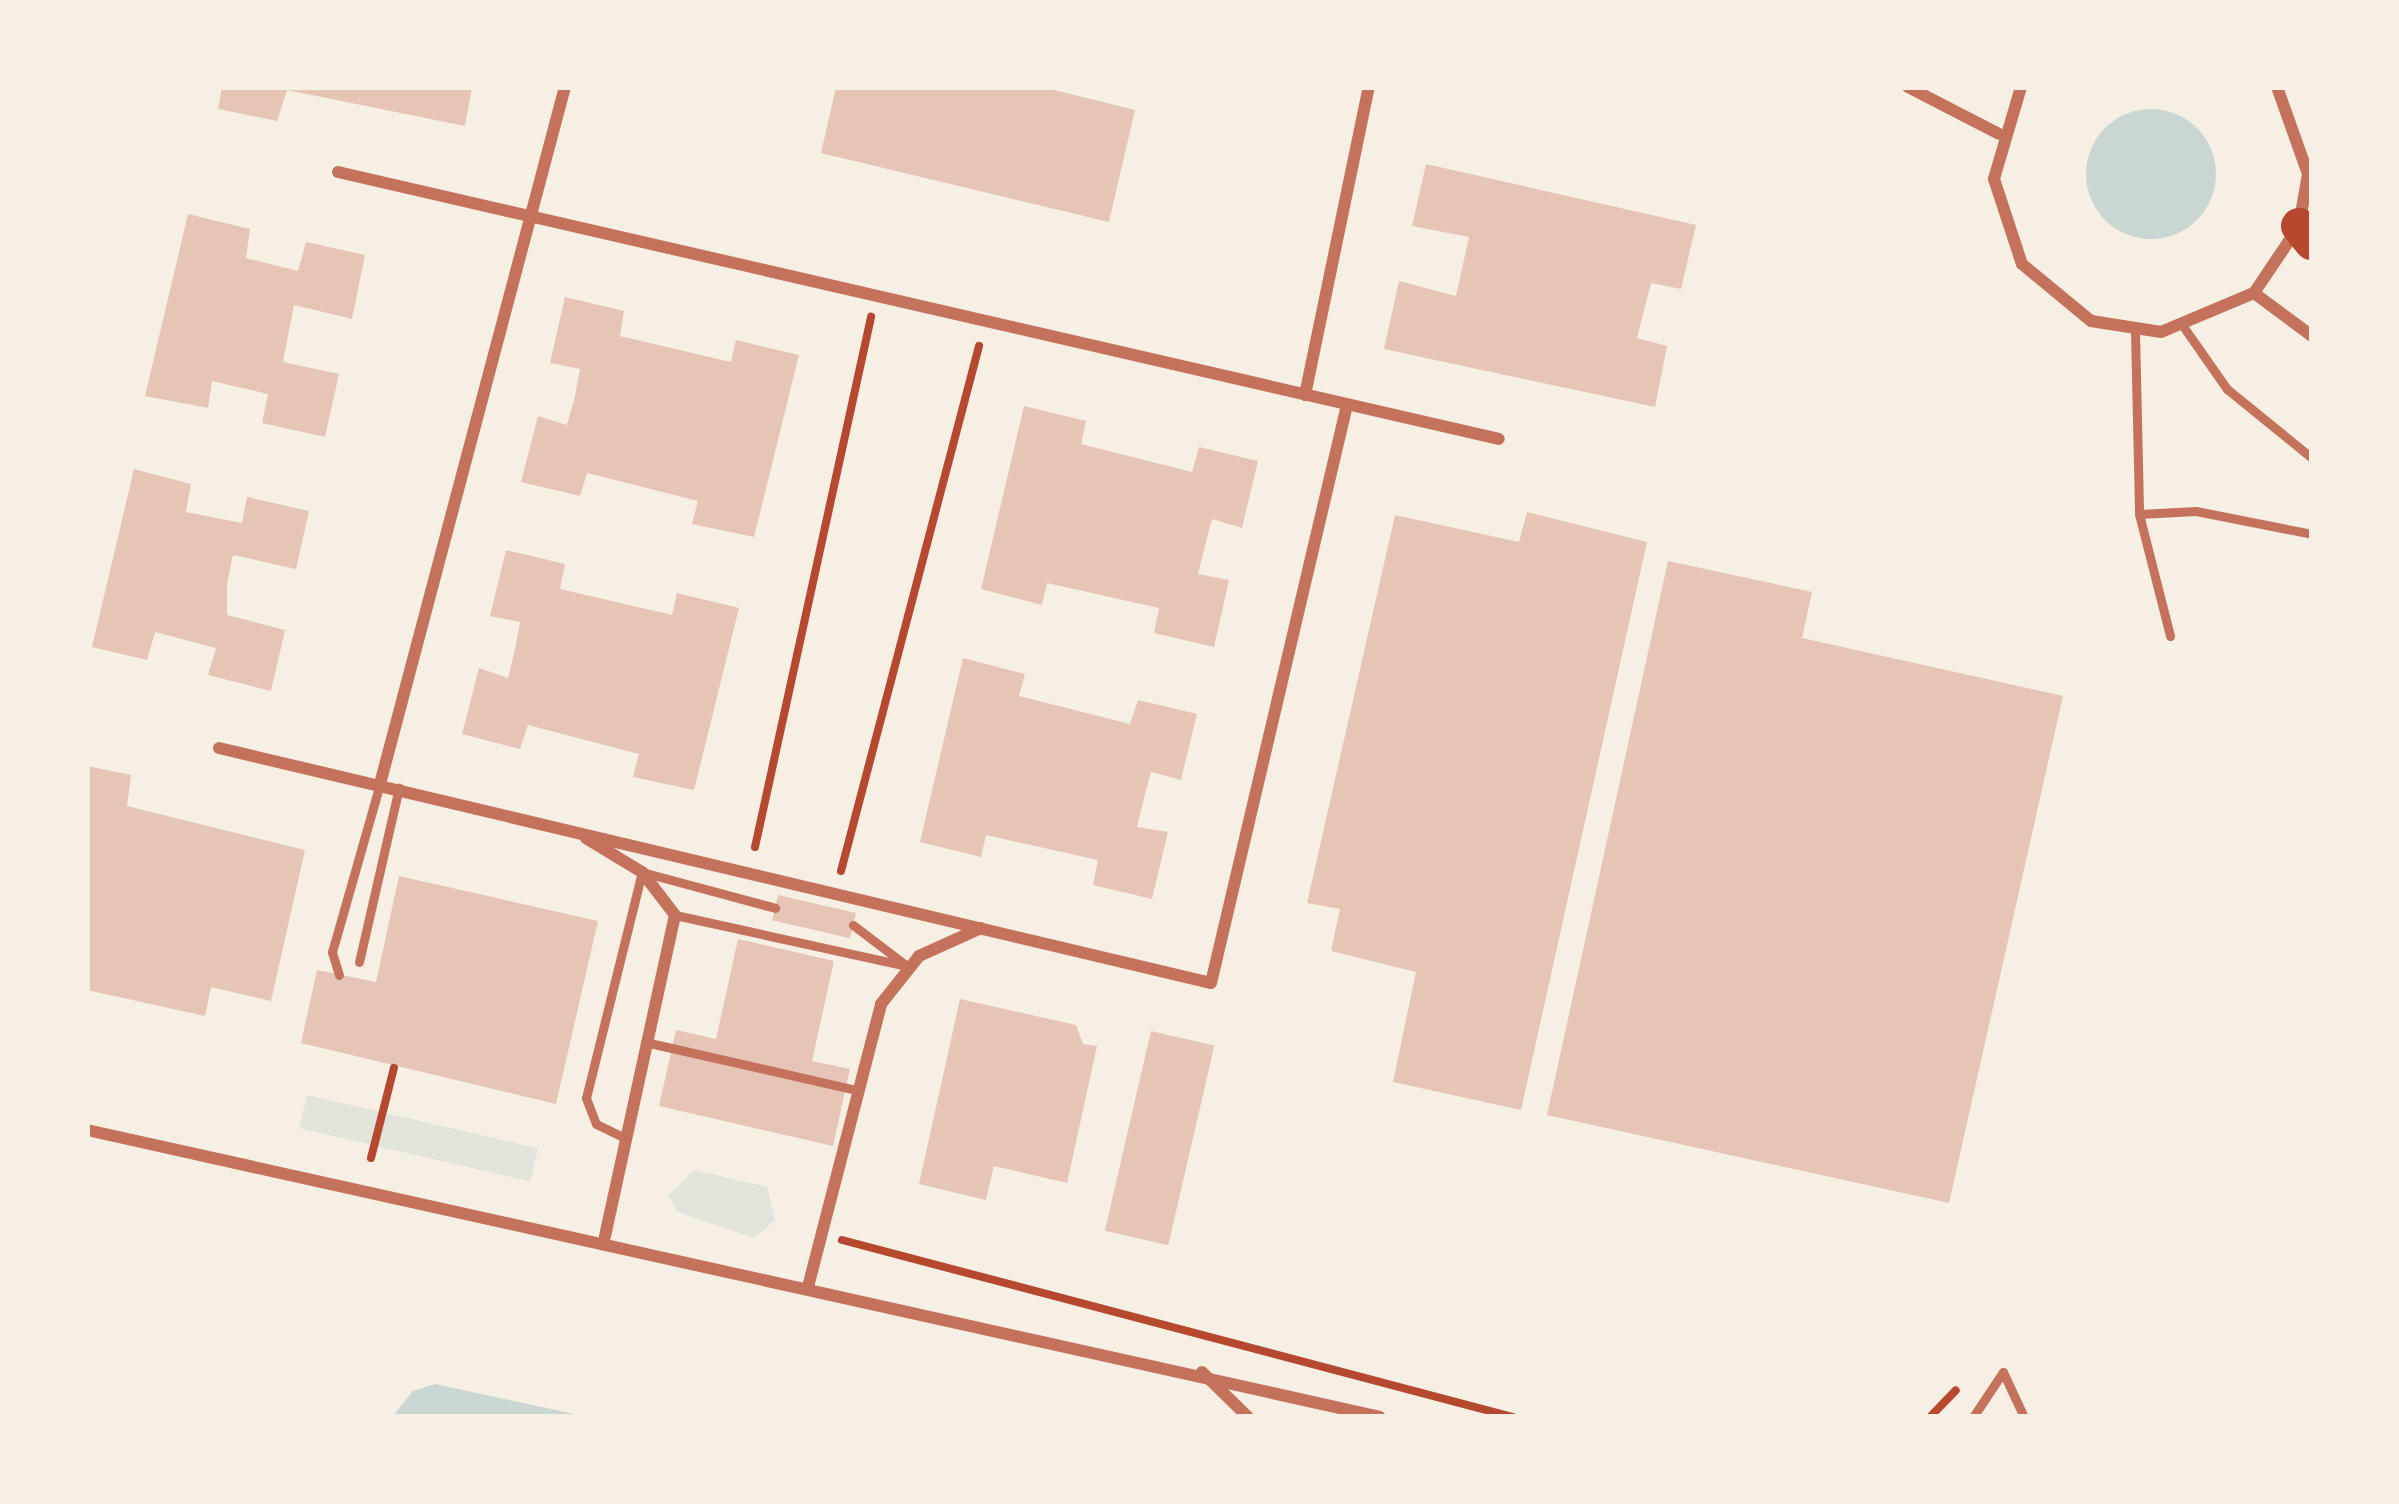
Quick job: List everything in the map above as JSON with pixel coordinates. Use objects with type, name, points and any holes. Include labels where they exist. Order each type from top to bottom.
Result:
[{"type":"street","points":[[380,784],[525,215],[565,87]]},
{"type":"street","points":[[1305,394],[1370,87]]},
{"type":"street","points":[[1908,87],[1999,134]]},
{"type":"street","points":[[2021,87],[1999,134],[1994,179],[2021,264],[2052,298],[2135,332],[2185,329],[2254,293],[2306,234],[2308,174],[2277,87]]},
{"type":"street","points":[[338,172],[1499,439]]},
{"type":"street","points":[[2254,293],[2312,336]]},
{"type":"street","points":[[219,748],[1211,983],[1347,405]]},
{"type":"street","points":[[574,830],[642,872],[675,915],[605,1236]]},
{"type":"street","points":[[809,1283],[881,1004],[907,966],[982,928]]},
{"type":"street","points":[[87,1130],[605,1236],[1198,1368],[1380,1417]]},
{"type":"street","points":[[1198,1368],[1248,1417]]},
{"type":"lane","points":[[2185,329],[2227,389],[2312,458]]},
{"type":"lane","points":[[2135,332],[2139,514],[2170,636]]},
{"type":"lane","points":[[2139,514],[2196,511],[2312,534]]},
{"type":"lane","points":[[339,975],[332,952],[380,784]]},
{"type":"lane","points":[[359,962],[399,788]]},
{"type":"lane","points":[[625,1138],[596,1124],[586,1098],[642,872],[775,908]]},
{"type":"lane","points":[[675,915],[907,966]]},
{"type":"lane","points":[[854,925],[907,966]]},
{"type":"lane","points":[[646,1042],[856,1090]]},
{"type":"lane","points":[[1973,1417],[2003,1372],[2024,1417]]},
{"type":"path","points":[[749,872],[875,296]]},
{"type":"path","points":[[836,892],[986,321]]},
{"type":"path","points":[[371,1157],[394,1068]]},
{"type":"path","points":[[821,1234],[1514,1417]]},
{"type":"path","points":[[1451,1417],[1457,1403]]},
{"type":"shaded area","points":[[2151,109],[2176,114],[2197,128],[2211,149],[2216,174],[2211,199],[2197,220],[2176,234],[2151,239],[2126,234],[2105,220],[2091,199],[2086,174],[2091,149],[2105,128],[2126,114]]},
{"type":"shaded area","points":[[307,1095],[538,1148],[530,1181],[299,1128]]},
{"type":"shaded area","points":[[694,1170],[767,1187],[775,1220],[754,1238],[678,1212],[668,1196]]},
{"type":"shaded area","points":[[435,1384],[588,1417],[392,1417],[413,1391]]},
{"type":"building","points":[[222,87],[472,87],[465,126],[287,90],[277,121],[218,109]]},
{"type":"building","points":[[836,87],[1042,87],[1135,110],[1109,222],[821,153]]},
{"type":"building","points":[[1426,164],[1696,225],[1681,289],[1651,283],[1637,338],[1667,346],[1655,407],[1384,349],[1399,281],[1456,296],[1469,237],[1412,226]]},
{"type":"building","points":[[188,214],[250,229],[246,258],[298,271],[306,242],[365,255],[352,319],[294,305],[283,362],[339,374],[325,437],[262,423],[268,394],[212,381],[208,408],[145,396]]},
{"type":"building","points":[[565,297],[624,311],[620,336],[731,362],[736,340],[799,355],[754,537],[692,524],[698,501],[587,473],[580,496],[521,482],[538,416],[567,425],[575,396],[580,369],[550,363]]},
{"type":"building","points":[[1024,406],[1086,421],[1081,444],[1192,472],[1199,447],[1258,461],[1242,528],[1212,519],[1198,574],[1229,580],[1214,647],[1154,633],[1159,608],[1047,583],[1042,605],[981,589]]},
{"type":"building","points":[[134,469],[191,484],[186,512],[242,523],[247,497],[309,511],[296,569],[233,555],[227,615],[285,630],[271,691],[208,675],[216,648],[155,632],[147,660],[92,647]]},
{"type":"building","points":[[1527,512],[1647,542],[1521,1110],[1393,1082],[1416,972],[1331,951],[1340,909],[1307,903],[1395,515],[1519,542]]},
{"type":"building","points":[[506,550],[565,564],[560,589],[672,615],[677,593],[739,608],[694,790],[633,777],[639,754],[528,725],[520,749],[462,734],[479,668],[508,678],[515,649],[520,622],[490,616]]},
{"type":"building","points":[[1668,561],[1812,592],[1802,638],[2063,696],[1949,1203],[1547,1115]]},
{"type":"building","points":[[963,658],[1025,674],[1019,696],[1130,724],[1138,700],[1197,714],[1181,780],[1151,772],[1144,798],[1137,827],[1168,832],[1152,899],[1093,885],[1098,860],[986,835],[981,857],[920,842]]},
{"type":"building","points":[[87,766],[131,775],[127,806],[305,850],[271,1001],[211,987],[205,1016],[87,990]]},
{"type":"building","points":[[399,876],[598,921],[556,1104],[301,1043],[317,970],[376,982]]},
{"type":"building","points":[[778,895],[856,913],[850,938],[772,920]]},
{"type":"building","points":[[738,939],[834,961],[812,1061],[850,1069],[833,1146],[659,1106],[676,1030],[716,1039]]},
{"type":"building","points":[[960,999],[1076,1025],[1083,1044],[1097,1046],[1067,1183],[994,1166],[986,1200],[919,1184]]},
{"type":"building","points":[[1151,1031],[1214,1046],[1168,1245],[1105,1231]]}]
